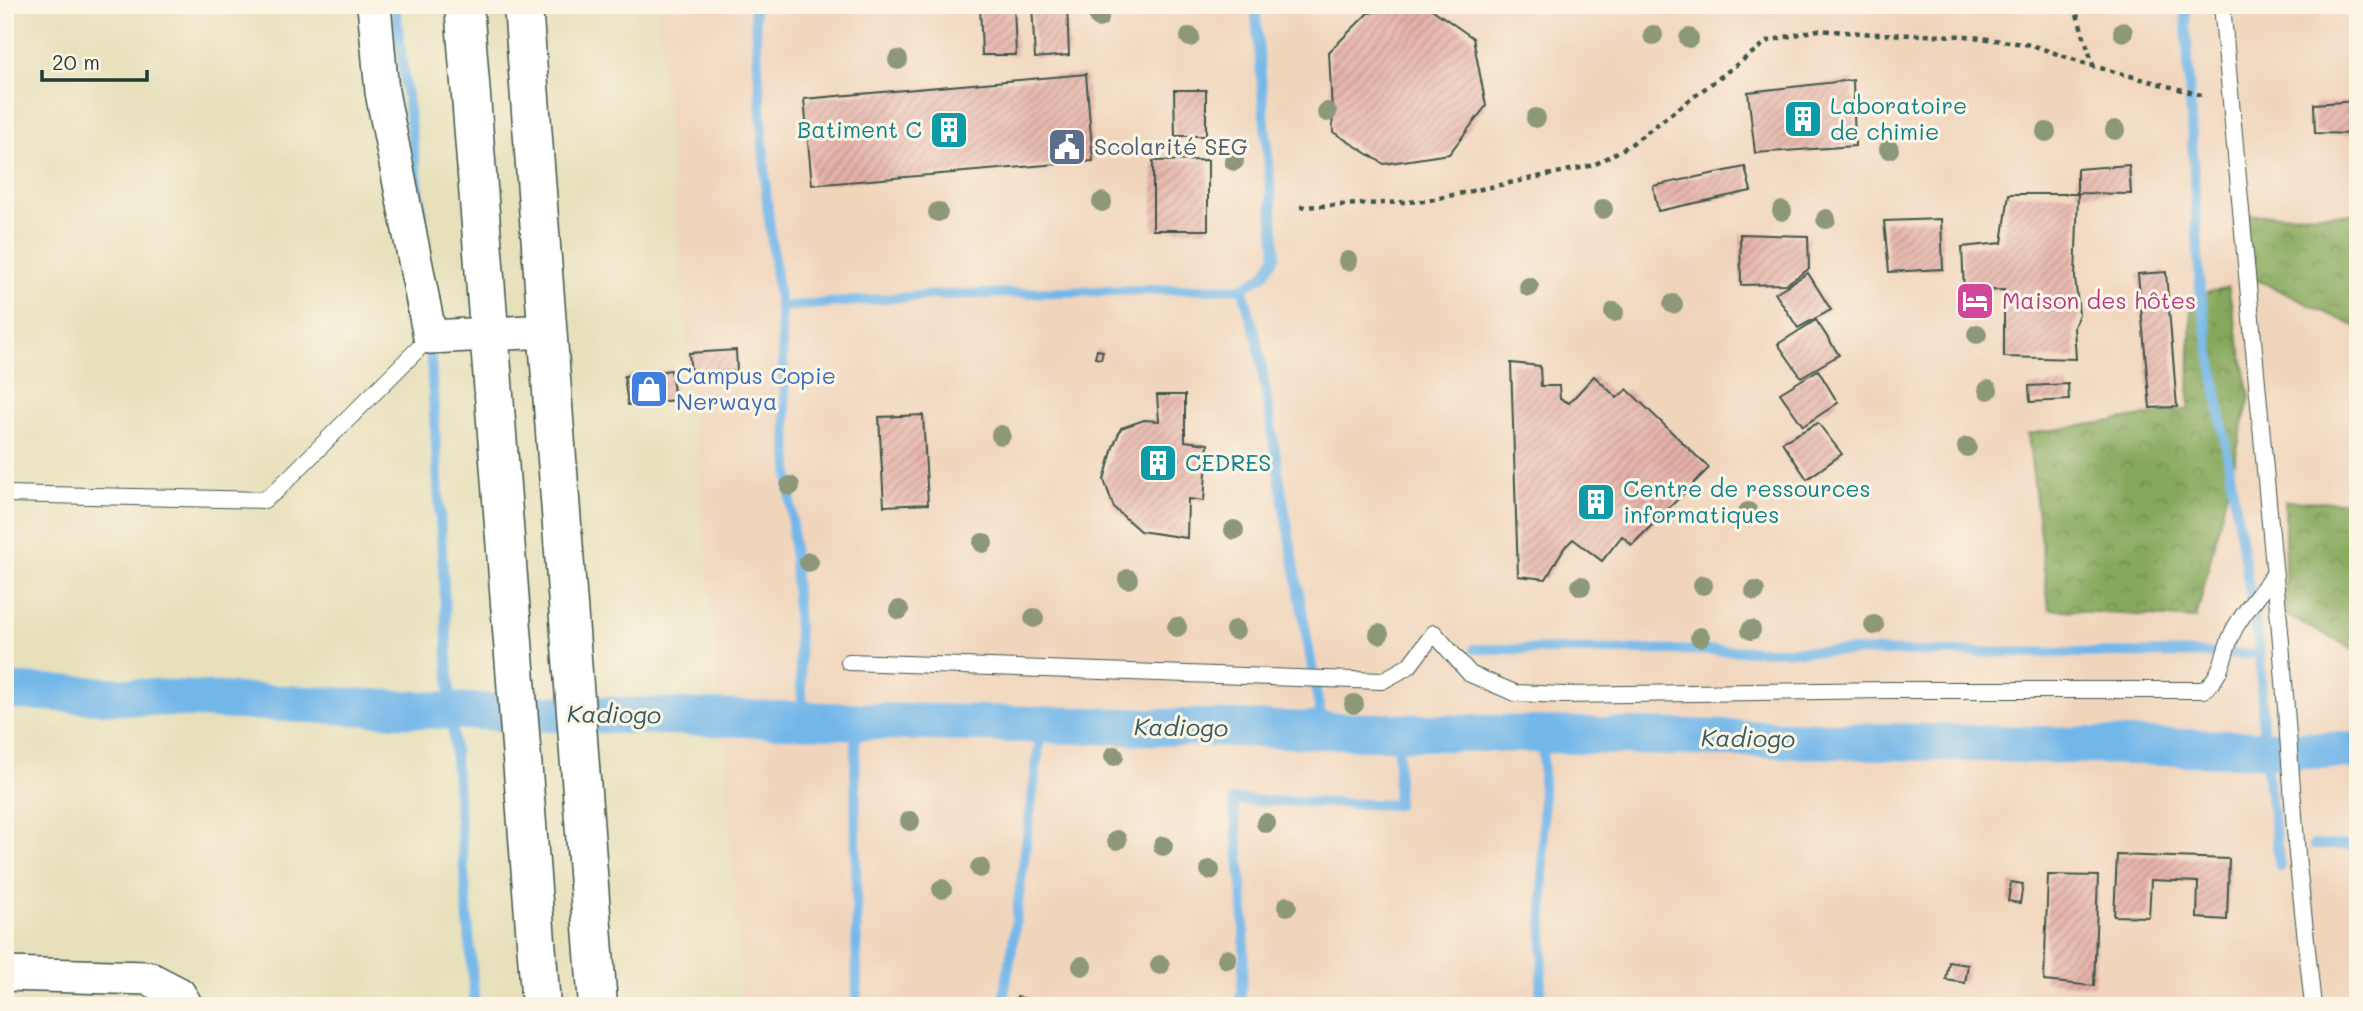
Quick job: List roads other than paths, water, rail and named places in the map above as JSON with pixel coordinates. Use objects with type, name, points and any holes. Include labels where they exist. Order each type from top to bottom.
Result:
[{"type":"main road","points":[[464,5],[541,1006]]},
{"type":"main road","points":[[523,5],[598,1006]]},
{"type":"street","points":[[374,5],[382,92],[430,337],[547,331]]},
{"type":"street","points":[[5,974],[148,978],[179,994],[186,1006]]},
{"type":"lane","points":[[2222,5],[2281,642],[2297,855],[2313,1006]]},
{"type":"lane","points":[[5,494],[264,500],[430,337]]},
{"type":"lane","points":[[849,662],[1382,681],[1409,667],[1434,633],[1470,674],[1515,694],[2203,690],[2217,676],[2235,628],[2273,576]]},
{"type":"waterway","points":[[395,5],[422,214]]},
{"type":"waterway","points":[[754,5],[767,203],[780,307],[803,720]]},
{"type":"waterway","points":[[780,307],[934,295],[1242,288],[1264,275],[1276,255],[1255,5]]},
{"type":"waterway","points":[[2185,5],[2200,290],[2260,654],[2264,749],[2280,867]]},
{"type":"waterway","points":[[1242,288],[1258,343],[1323,730]]},
{"type":"waterway","points":[[430,342],[451,711],[475,1006]]},
{"type":"waterway","points":[[1474,649],[2260,654]]},
{"type":"waterway","name":"Kadiogo","points":[[5,691],[451,711],[803,720],[2358,751]]},
{"type":"waterway","points":[[855,721],[857,1006]]},
{"type":"waterway","points":[[1002,1006],[1042,724]]},
{"type":"waterway","points":[[1239,1006],[1244,929],[1233,800],[1397,805],[1399,731]]},
{"type":"waterway","points":[[1539,1006],[1543,955],[1543,734]]},
{"type":"waterway","points":[[2314,845],[2358,845]]},
{"type":"place","name":"Laboratoire de chimie","points":[[1803,119]]},
{"type":"place","name":"Batiment C","points":[[949,130]]},
{"type":"place","name":"Scolarité SEG","points":[[1067,147]]},
{"type":"place","name":"Maison des hôtes","points":[[1975,301]]},
{"type":"place","name":"Campus Copie Nerwaya","points":[[649,389]]},
{"type":"place","name":"CEDRES","points":[[1158,463]]},
{"type":"place","name":"Centre de ressources informatiques","points":[[1596,502]]}]
